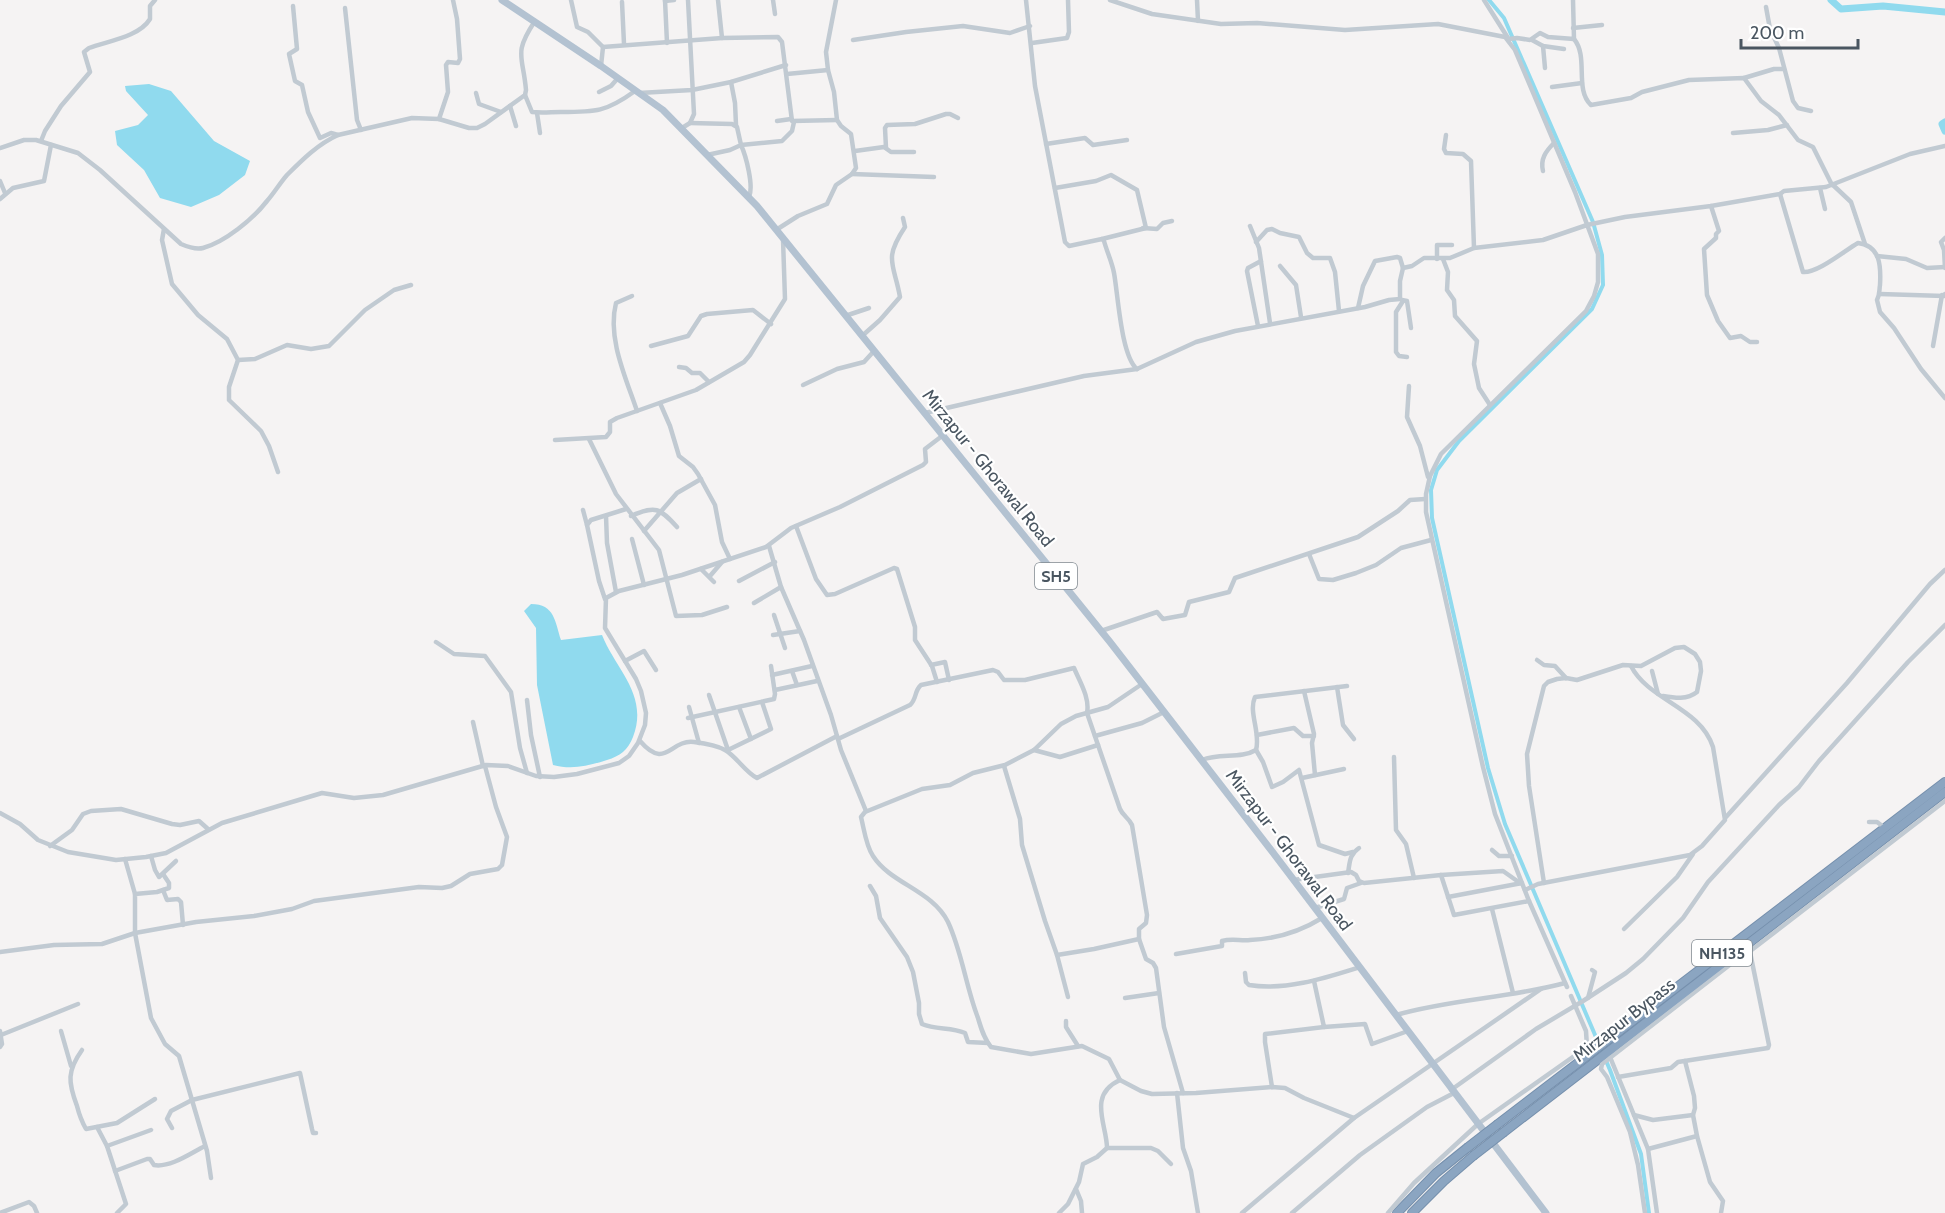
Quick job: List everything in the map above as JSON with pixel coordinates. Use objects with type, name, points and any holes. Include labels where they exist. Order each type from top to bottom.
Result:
[{"type":"highway","name":"Mirzapur Bypass","points":[[1412,1213],[1473,1156],[1889,830],[1945,782]]},
{"type":"highway","name":"Mirzapur Bypass","points":[[1397,1213],[1436,1173],[1498,1124],[1889,830],[1945,792]]},
{"type":"main road","name":"Mirzapur - Ghorawal Road","points":[[502,0],[663,110],[749,197],[1143,684],[1546,1213]]},
{"type":"street","points":[[41,141],[61,106],[90,72],[84,52],[89,48],[133,33],[145,25],[150,19],[150,6],[155,0]]},
{"type":"street","points":[[439,119],[448,92],[446,64],[458,63],[460,59],[453,0]]},
{"type":"street","points":[[571,0],[577,27],[588,32],[603,47]]},
{"type":"street","points":[[667,43],[665,0],[674,0]]},
{"type":"street","points":[[682,128],[690,123],[694,114],[688,0]]},
{"type":"street","points":[[718,0],[722,38]]},
{"type":"street","points":[[773,0],[775,14]]},
{"type":"street","points":[[776,230],[798,216],[826,204],[836,185],[852,174],[856,168],[850,131],[841,126],[837,120],[834,92],[828,69],[826,52],[836,0]]},
{"type":"street","points":[[1026,0],[1035,86],[1066,245],[1102,239],[1143,228],[1155,230],[1164,222],[1172,221]]},
{"type":"street","points":[[1032,43],[1067,38],[1069,32],[1068,0]]},
{"type":"street","points":[[1110,0],[1145,12],[1221,24],[1257,23],[1345,30],[1438,24],[1501,35],[1511,39],[1532,40],[1543,45],[1564,49]]},
{"type":"street","points":[[1197,0],[1198,21]]},
{"type":"street","points":[[1484,0],[1511,39],[1554,143],[1591,224],[1599,261],[1598,282],[1586,311],[1441,454],[1429,479],[1425,499],[1431,540],[1456,641],[1483,767],[1496,814],[1522,883]]},
{"type":"street","points":[[1573,0],[1574,39],[1580,51],[1582,83],[1587,102],[1591,105],[1631,98],[1642,92],[1689,80],[1744,78],[1774,69],[1784,69]]},
{"type":"street","points":[[622,2],[624,44]]},
{"type":"street","points":[[293,6],[297,49],[289,54],[295,81],[302,85],[308,112],[320,138],[331,133],[338,135]]},
{"type":"street","points":[[1766,7],[1770,29],[1779,48],[1794,103],[1801,109],[1811,111]]},
{"type":"street","points":[[345,8],[357,120],[361,130]]},
{"type":"street","points":[[535,21],[523,39],[520,51],[525,95],[531,110],[537,112],[602,110],[637,92],[692,90],[731,82],[786,65]]},
{"type":"street","points":[[1573,28],[1602,25]]},
{"type":"street","points":[[853,40],[963,26],[1010,33],[1029,26]]},
{"type":"street","points":[[1532,40],[1540,33],[1548,37],[1574,39]]},
{"type":"street","points":[[603,47],[722,38],[778,37],[782,42],[786,65],[792,121],[790,133],[782,141],[741,145],[707,155]]},
{"type":"street","points":[[1543,45],[1545,68]]},
{"type":"street","points":[[601,66],[603,47]]},
{"type":"street","points":[[787,74],[828,69]]},
{"type":"street","points":[[599,92],[611,86],[618,78]]},
{"type":"street","points":[[1744,78],[1761,101],[1777,112],[1801,143],[1814,147],[1833,185],[1851,202],[1865,244],[1877,256],[1882,268],[1880,294],[1877,300],[1880,312],[1945,398]]},
{"type":"street","points":[[731,82],[736,125],[751,185],[749,197]]},
{"type":"street","points":[[1552,87],[1582,83]]},
{"type":"street","points":[[476,93],[479,104],[501,112]]},
{"type":"street","points":[[0,148],[24,140],[41,141],[78,153],[181,244],[202,248],[218,241],[256,213],[286,176],[318,146],[338,135],[412,118],[439,119],[469,128],[477,128],[525,95]]},
{"type":"street","points":[[510,106],[516,126]]},
{"type":"street","points":[[537,112],[540,133]]},
{"type":"street","points":[[886,148],[885,128],[889,124],[915,124],[946,114],[958,118]]},
{"type":"street","points":[[777,121],[837,120]]},
{"type":"street","points":[[690,123],[736,125]]},
{"type":"street","points":[[1733,133],[1768,130],[1787,125]]},
{"type":"street","points":[[1446,135],[1444,149],[1446,153],[1464,154],[1471,161],[1474,248]]},
{"type":"street","points":[[1046,144],[1086,138],[1093,145],[1127,140]]},
{"type":"street","points":[[1543,171],[1541,164],[1545,154],[1554,143]]},
{"type":"street","points":[[0,199],[13,189],[44,181],[51,145]]},
{"type":"street","points":[[1403,268],[1412,266],[1424,258],[1443,259],[1474,248],[1543,240],[1591,224],[1669,210],[1711,206],[1780,194],[1784,191],[1820,188],[1910,154],[1943,147]]},
{"type":"street","points":[[855,151],[886,148],[891,152],[914,152]]},
{"type":"street","points":[[852,174],[934,177]]},
{"type":"street","points":[[1055,188],[1114,175],[1137,190],[1146,225],[1146,228],[1143,228]]},
{"type":"street","points":[[0,182],[5,193]]},
{"type":"street","points":[[1820,188],[1825,209]]},
{"type":"street","points":[[1780,194],[1803,272],[1807,273],[1858,243],[1865,244]]},
{"type":"street","points":[[1711,206],[1719,231],[1716,238],[1704,249],[1709,300],[1718,321],[1730,338],[1742,336],[1750,342],[1757,342]]},
{"type":"street","points":[[862,336],[900,297],[890,255],[894,243],[905,227],[903,218]]},
{"type":"street","points":[[1250,226],[1260,261],[1270,323]]},
{"type":"street","points":[[164,229],[162,240],[172,284],[198,315],[227,339],[238,360],[229,387],[230,400],[261,431],[278,472]]},
{"type":"street","points":[[1256,242],[1267,230],[1272,229],[1299,237],[1307,253],[1313,258],[1330,258],[1335,272],[1339,311]]},
{"type":"street","points":[[1877,256],[1910,260],[1927,268],[1945,268],[1941,242],[1945,238]]},
{"type":"street","points":[[555,440],[589,439],[609,435],[610,422],[617,418],[696,390],[744,362],[771,324],[785,299],[783,239]]},
{"type":"street","points":[[1102,239],[1110,255],[1117,303],[1129,357],[1137,369]]},
{"type":"street","points":[[1437,258],[1437,245],[1452,245]]},
{"type":"street","points":[[1358,308],[1362,290],[1375,261],[1400,258],[1403,268],[1400,281],[1402,300],[1396,312],[1396,352],[1399,356],[1407,357]]},
{"type":"street","points":[[1443,259],[1448,272],[1446,286],[1454,300],[1455,316],[1477,341],[1474,364],[1479,388],[1490,405]]},
{"type":"street","points":[[1258,326],[1247,271],[1260,261]]},
{"type":"street","points":[[1280,266],[1296,285],[1301,317]]},
{"type":"street","points":[[238,360],[255,359],[287,345],[311,349],[329,346],[365,310],[394,290],[411,285]]},
{"type":"street","points":[[1880,294],[1944,293],[1933,346]]},
{"type":"street","points":[[632,296],[616,303],[614,333],[637,411]]},
{"type":"street","points":[[924,413],[1084,376],[1137,369],[1196,342],[1270,323],[1358,308],[1389,300],[1407,301],[1411,328]]},
{"type":"street","points":[[845,316],[869,308]]},
{"type":"street","points":[[651,346],[688,336],[701,316],[706,314],[753,310],[771,324]]},
{"type":"street","points":[[802,385],[837,369],[864,362],[874,351]]},
{"type":"street","points":[[679,367],[686,368],[692,373],[700,373],[709,382]]},
{"type":"street","points":[[1409,386],[1407,417],[1420,446],[1429,479]]},
{"type":"street","points":[[660,403],[679,456],[693,467],[715,505],[722,542],[730,559]]},
{"type":"street","points":[[605,599],[616,592],[668,579],[769,546],[796,526],[840,507],[923,465],[926,462],[925,449],[942,436]]},
{"type":"street","points":[[589,439],[609,482],[626,509],[659,550],[668,579],[674,613],[678,617],[702,615],[727,608]]},
{"type":"street","points":[[644,531],[677,493],[701,479]]},
{"type":"street","points":[[1101,631],[1153,613],[1159,613],[1165,619],[1185,615],[1190,601],[1228,592],[1235,578],[1364,534],[1410,500],[1425,499]]},
{"type":"street","points":[[587,525],[591,520],[626,509]]},
{"type":"street","points":[[632,516],[649,509],[660,511],[677,526]]},
{"type":"street","points":[[0,813],[20,824],[38,840],[50,846],[68,852],[107,859],[125,859],[166,853],[208,829],[322,793],[354,798],[382,795],[484,766],[508,765],[540,777],[577,774],[619,763],[629,756],[640,741],[646,713],[636,679],[606,631],[605,599],[583,510]]},
{"type":"street","points":[[606,516],[607,543],[616,592]]},
{"type":"street","points":[[796,526],[816,579],[827,595],[835,594],[894,568],[897,569],[915,627],[915,640],[931,665],[937,682]]},
{"type":"street","points":[[632,539],[644,585]]},
{"type":"street","points":[[1310,554],[1318,577],[1323,580],[1333,580],[1376,565],[1401,548],[1431,540]]},
{"type":"street","points":[[769,546],[781,587],[800,631],[866,811]]},
{"type":"street","points":[[710,576],[722,561]]},
{"type":"street","points":[[739,580],[775,562]]},
{"type":"street","points":[[701,568],[714,582]]},
{"type":"street","points":[[1624,929],[1677,877],[1693,854],[1719,829],[1726,818],[1847,683],[1930,584],[1945,570]]},
{"type":"street","points":[[754,603],[781,587]]},
{"type":"street","points":[[774,615],[785,648]]},
{"type":"street","points":[[1292,1213],[1360,1155],[1453,1091],[1499,1055],[1633,968],[1675,927],[1703,888],[1779,805],[1805,781],[1819,761],[1900,671],[1945,626]]},
{"type":"street","points":[[773,635],[800,631]]},
{"type":"street","points":[[436,642],[454,654],[485,656],[509,687],[527,773]]},
{"type":"street","points":[[1544,883],[1529,786],[1527,749],[1544,686],[1553,680],[1566,678],[1577,680],[1619,666],[1645,665],[1679,647],[1686,648],[1695,654],[1701,666],[1697,692],[1693,696],[1682,698],[1661,695]]},
{"type":"street","points":[[626,661],[644,651],[656,670]]},
{"type":"street","points":[[1537,660],[1544,665],[1555,666],[1566,678]]},
{"type":"street","points":[[931,665],[945,662],[949,680]]},
{"type":"street","points":[[1630,665],[1640,681],[1684,711],[1710,739],[1726,818]]},
{"type":"street","points":[[690,718],[774,699],[775,690],[771,666]]},
{"type":"street","points":[[772,675],[812,666]]},
{"type":"street","points":[[640,741],[650,753],[656,754],[690,742],[709,744],[728,751],[754,777],[759,778],[837,737],[910,705],[915,700],[919,686],[993,670],[1006,681],[1016,681],[1074,668],[1083,689],[1088,708],[1087,713],[1122,814],[1130,820],[1132,825],[1147,915],[1146,922],[1139,929],[1139,939],[1146,959],[1155,966],[1164,1027],[1180,1093],[1183,1148],[1191,1171],[1198,1213]]},
{"type":"street","points":[[792,671],[797,686]]},
{"type":"street","points":[[1652,671],[1661,695]]},
{"type":"street","points":[[775,690],[817,681]]},
{"type":"street","points":[[988,1043],[976,1014],[960,956],[943,914],[926,897],[885,869],[874,858],[869,850],[861,817],[866,811],[922,789],[950,785],[973,773],[1004,766],[1034,750],[1061,724],[1073,717],[1108,707],[1143,684]]},
{"type":"street","points":[[1347,686],[1254,698],[1256,750],[1272,787],[1283,782],[1298,770],[1319,845],[1346,854],[1359,848]]},
{"type":"street","points":[[1337,687],[1343,725],[1354,739]]},
{"type":"street","points":[[1304,692],[1314,736],[1312,743],[1315,775]]},
{"type":"street","points":[[710,695],[728,751]]},
{"type":"street","points":[[526,700],[540,777]]},
{"type":"street","points":[[728,751],[771,728],[762,702]]},
{"type":"street","points":[[688,707],[699,743]]},
{"type":"street","points":[[739,707],[751,739]]},
{"type":"street","points":[[1095,736],[1142,723],[1164,712]]},
{"type":"street","points":[[0,952],[54,945],[102,944],[135,933],[292,909],[314,901],[420,887],[442,888],[451,886],[470,874],[498,869],[502,865],[508,841],[496,807],[473,722]]},
{"type":"street","points":[[1257,735],[1294,728],[1303,736],[1314,736]]},
{"type":"street","points":[[1034,750],[1060,757],[1098,745]]},
{"type":"street","points":[[1202,760],[1215,756],[1247,754],[1256,750]]},
{"type":"street","points":[[1394,757],[1396,830],[1406,844],[1414,878]]},
{"type":"street","points":[[1004,766],[1023,829],[1022,845],[1068,997]]},
{"type":"street","points":[[1302,778],[1344,769]]},
{"type":"street","points":[[1645,1213],[1638,1165],[1630,1132],[1607,1077],[1601,1069],[1602,1064],[1945,801]]},
{"type":"street","points":[[50,846],[72,830],[83,814],[91,811],[121,809],[180,825],[199,821],[208,829]]},
{"type":"street","points":[[1869,822],[1877,822],[1889,830]]},
{"type":"street","points":[[1492,850],[1499,856],[1512,856]]},
{"type":"street","points":[[1348,873],[1348,863],[1353,852]]},
{"type":"street","points":[[1527,889],[1538,884],[1693,854]]},
{"type":"street","points":[[151,856],[157,876],[160,877],[167,867],[176,861]]},
{"type":"street","points":[[125,859],[135,894],[135,933],[151,1018],[165,1044],[179,1056],[205,1146],[211,1178]]},
{"type":"street","points":[[1315,908],[1344,899],[1347,888],[1361,883],[1441,874],[1503,871],[1527,889],[1529,901],[1566,985],[1419,1008],[1396,1015]]},
{"type":"street","points":[[1293,880],[1353,873],[1361,883]]},
{"type":"street","points":[[135,894],[163,890],[170,886],[163,874]]},
{"type":"street","points":[[1441,874],[1454,915],[1529,901]]},
{"type":"street","points":[[1448,897],[1522,883]]},
{"type":"street","points":[[870,886],[876,896],[880,918],[907,957],[913,972],[922,1024],[932,1029],[959,1031],[964,1033],[968,1042],[988,1043],[997,1049],[1031,1054],[1078,1046],[1085,1047],[1109,1059],[1120,1080],[1146,1094],[1272,1087],[1291,1090],[1304,1098],[1354,1118]]},
{"type":"street","points":[[163,890],[167,900],[178,899],[181,902],[183,925]]},
{"type":"street","points":[[1492,909],[1513,993]]},
{"type":"street","points":[[1176,954],[1222,946],[1222,941],[1229,939],[1250,940],[1292,932],[1304,929],[1322,918]]},
{"type":"street","points":[[1057,955],[1094,950],[1139,939]]},
{"type":"street","points":[[1618,1077],[1671,1068],[1676,1063],[1769,1047],[1749,952]]},
{"type":"street","points":[[1245,973],[1248,984],[1257,986],[1314,981],[1360,967]]},
{"type":"street","points":[[1388,1213],[1414,1183],[1478,1124],[1587,1047],[1581,1002],[1595,972],[1592,969]]},
{"type":"street","points":[[1314,981],[1324,1027]]},
{"type":"street","points":[[1242,1213],[1354,1118],[1541,989]]},
{"type":"street","points":[[1125,998],[1159,993]]},
{"type":"street","points":[[1571,996],[1581,1002]]},
{"type":"street","points":[[0,1047],[1,1033],[78,1004]]},
{"type":"street","points":[[1066,1020],[1066,1027],[1078,1046]]},
{"type":"street","points":[[1272,1087],[1265,1034],[1365,1024],[1372,1044],[1408,1031]]},
{"type":"street","points":[[61,1031],[72,1068]]},
{"type":"street","points":[[82,1050],[74,1061],[70,1086],[85,1127],[90,1129],[117,1123],[155,1099]]},
{"type":"street","points":[[1609,1058],[1647,1149],[1657,1213]]},
{"type":"street","points":[[1685,1062],[1695,1102],[1693,1115],[1697,1136],[1710,1182],[1723,1201],[1720,1213]]},
{"type":"street","points":[[172,1128],[168,1119],[171,1111],[192,1100],[300,1073],[312,1129],[316,1132]]},
{"type":"street","points":[[1059,1213],[1068,1204],[1076,1189],[1083,1164],[1105,1152],[1107,1148],[1101,1119],[1102,1104],[1107,1090],[1120,1080]]},
{"type":"street","points":[[1634,1115],[1653,1120],[1693,1115]]},
{"type":"street","points":[[97,1127],[107,1146],[126,1204],[117,1213]]},
{"type":"street","points":[[107,1146],[150,1130]]},
{"type":"street","points":[[1647,1149],[1697,1136]]},
{"type":"street","points":[[115,1171],[147,1159],[150,1159],[154,1165],[160,1166],[179,1160],[205,1146]]},
{"type":"street","points":[[1107,1148],[1151,1148],[1158,1151],[1171,1164]]},
{"type":"street","points":[[1076,1189],[1082,1213]]},
{"type":"street","points":[[0,1212],[29,1202],[38,1213]]},
{"type":"water","points":[[149,84],[171,91],[214,141],[250,161],[245,175],[219,195],[191,207],[160,198],[144,170],[117,145],[115,131],[138,125],[148,115],[126,91],[125,86]]},
{"type":"water","points":[[531,604],[545,607],[553,615],[561,640],[602,635],[629,683],[637,708],[637,722],[633,737],[629,746],[620,754],[580,767],[553,765],[537,685],[536,628],[524,611]]},
{"type":"waterway","points":[[1489,0],[1504,18],[1593,222],[1602,255],[1603,285],[1592,309],[1459,441],[1437,470],[1431,490],[1432,518],[1488,768],[1505,824],[1610,1070],[1641,1154],[1649,1213]]},
{"type":"waterway","points":[[1831,0],[1841,9],[1883,6],[1945,12]]},
{"type":"waterway","points":[[1945,122],[1942,124],[1945,131]]}]
